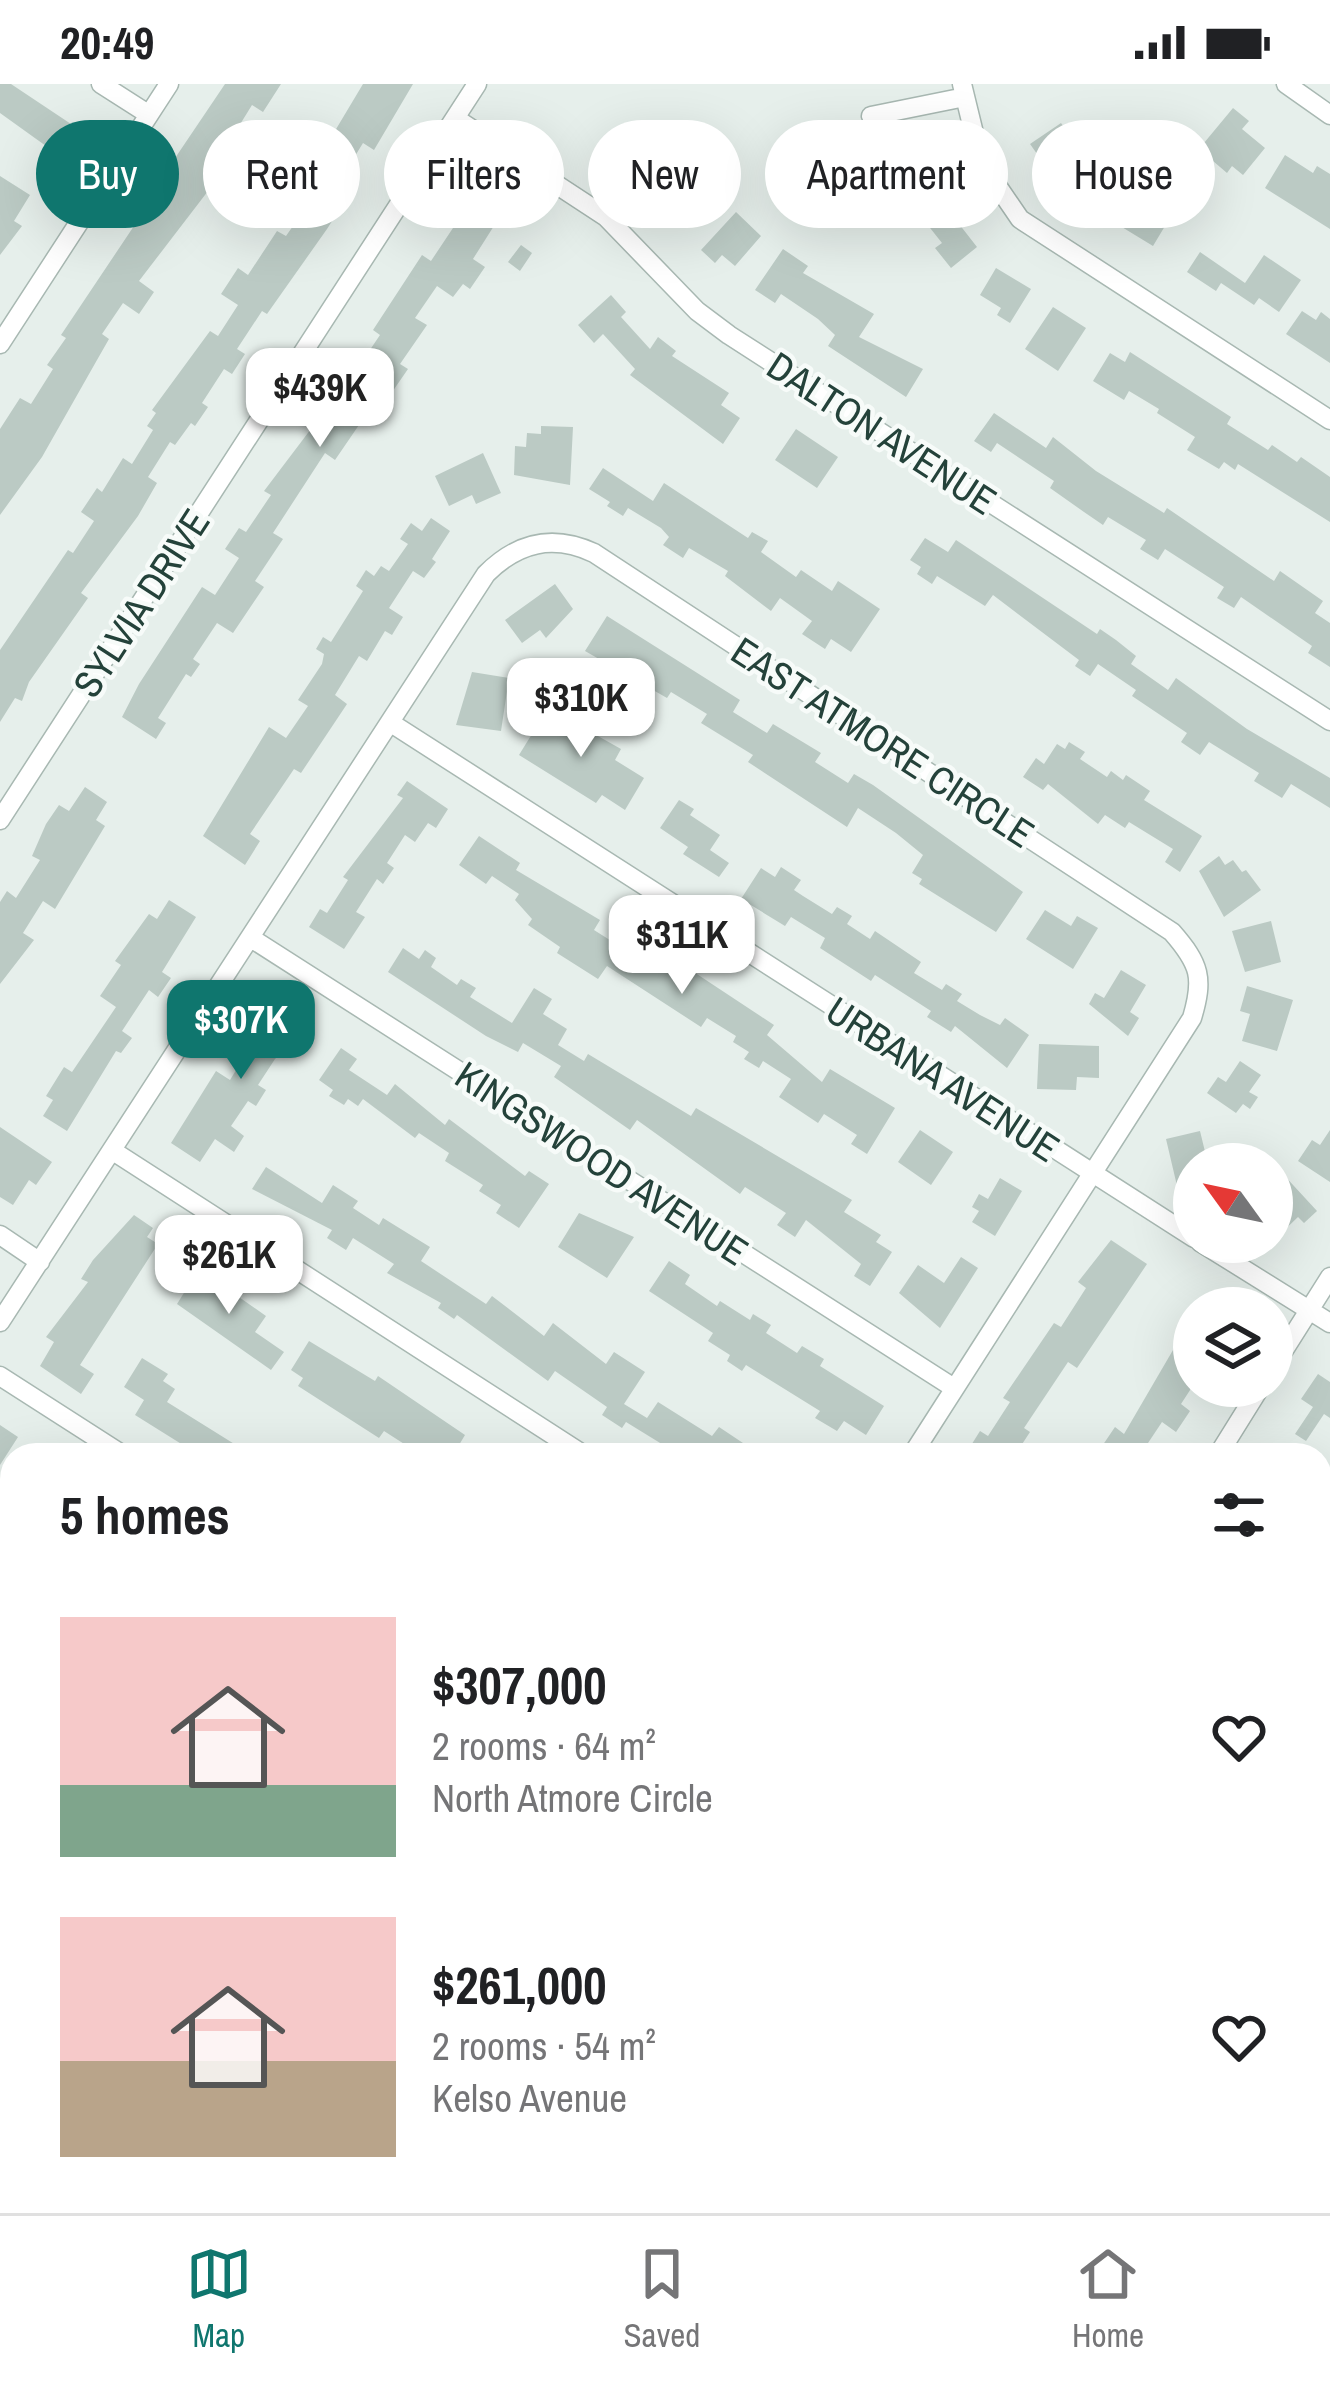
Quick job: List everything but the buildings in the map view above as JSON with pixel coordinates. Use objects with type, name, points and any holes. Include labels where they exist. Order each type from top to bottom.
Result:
[{"type":"street","points":[[101,84],[148,114]]},
{"type":"street","points":[[0,344],[169,84]]},
{"type":"street","name":"SYLVIA DRIVE","points":[[0,820],[477,84]]},
{"type":"street","points":[[1286,84],[1330,115]]},
{"type":"street","points":[[871,116],[963,91],[981,162],[1020,219],[1330,420]]},
{"type":"street","name":"DALTON AVENUE","points":[[455,118],[606,218],[697,311],[729,335],[1330,721]]},
{"type":"street","name":"EAST ATMORE CIRCLE","points":[[391,723],[486,574],[509,554],[536,543],[581,547],[634,579],[1172,932],[1196,960],[1203,982],[1192,1018],[1093,1176]]},
{"type":"street","points":[[0,1322],[391,723]]},
{"type":"street","name":"URBANA AVENUE","points":[[391,723],[1173,1225]]},
{"type":"street","name":"KINGSWOOD AVENUE","points":[[251,938],[954,1388]]},
{"type":"street","points":[[112,1151],[565,1443]]},
{"type":"street","points":[[920,1443],[1093,1176]]},
{"type":"street","points":[[0,1235],[40,1262]]},
{"type":"street","name":"URBANA AVENUE","points":[[1234,1263],[1330,1323]]},
{"type":"street","points":[[1293,1336],[1330,1277]]},
{"type":"street","points":[[0,1376],[104,1443]]},
{"type":"street","points":[[1225,1443],[1248,1407]]}]
